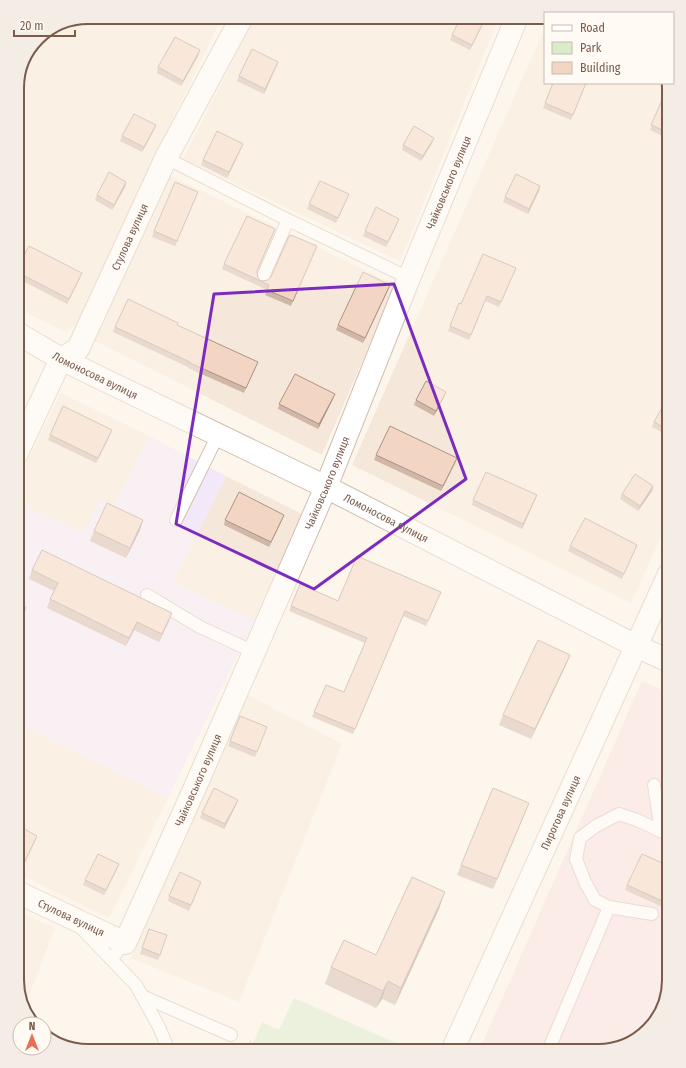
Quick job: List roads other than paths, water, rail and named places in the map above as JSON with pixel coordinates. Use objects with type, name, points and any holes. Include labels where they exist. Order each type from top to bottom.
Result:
[{"type":"street","name":"Стулова вулиця","points":[[61,359],[78,349],[166,158],[238,24]]},
{"type":"street","name":"Чайковського вулиця","points":[[118,951],[193,792],[326,487],[409,278],[514,24]]},
{"type":"street","name":"Ломоносова вулиця","points":[[24,338],[61,359],[326,487],[636,646],[662,658]]},
{"type":"street","points":[[24,438],[61,359]]},
{"type":"street","name":"Пирогова вулиця","points":[[455,1044],[662,589]]},
{"type":"street","name":"Стулова вулиця","points":[[24,895],[68,916],[118,951]]},
{"type":"lane","points":[[166,158],[288,220],[409,278]]},
{"type":"lane","points":[[262,279],[288,220]]},
{"type":"lane","points":[[176,520],[218,435]]},
{"type":"lane","points":[[147,595],[200,627],[254,652]]},
{"type":"lane","points":[[654,785],[662,820]]},
{"type":"lane","points":[[652,914],[609,908],[595,900],[585,882],[576,859],[580,838],[596,826],[619,814],[637,820],[662,832]]},
{"type":"lane","points":[[551,1044],[609,908]]},
{"type":"lane","points":[[118,951],[160,1028],[166,1044]]},
{"type":"lane","points":[[142,996],[231,1035]]}]
